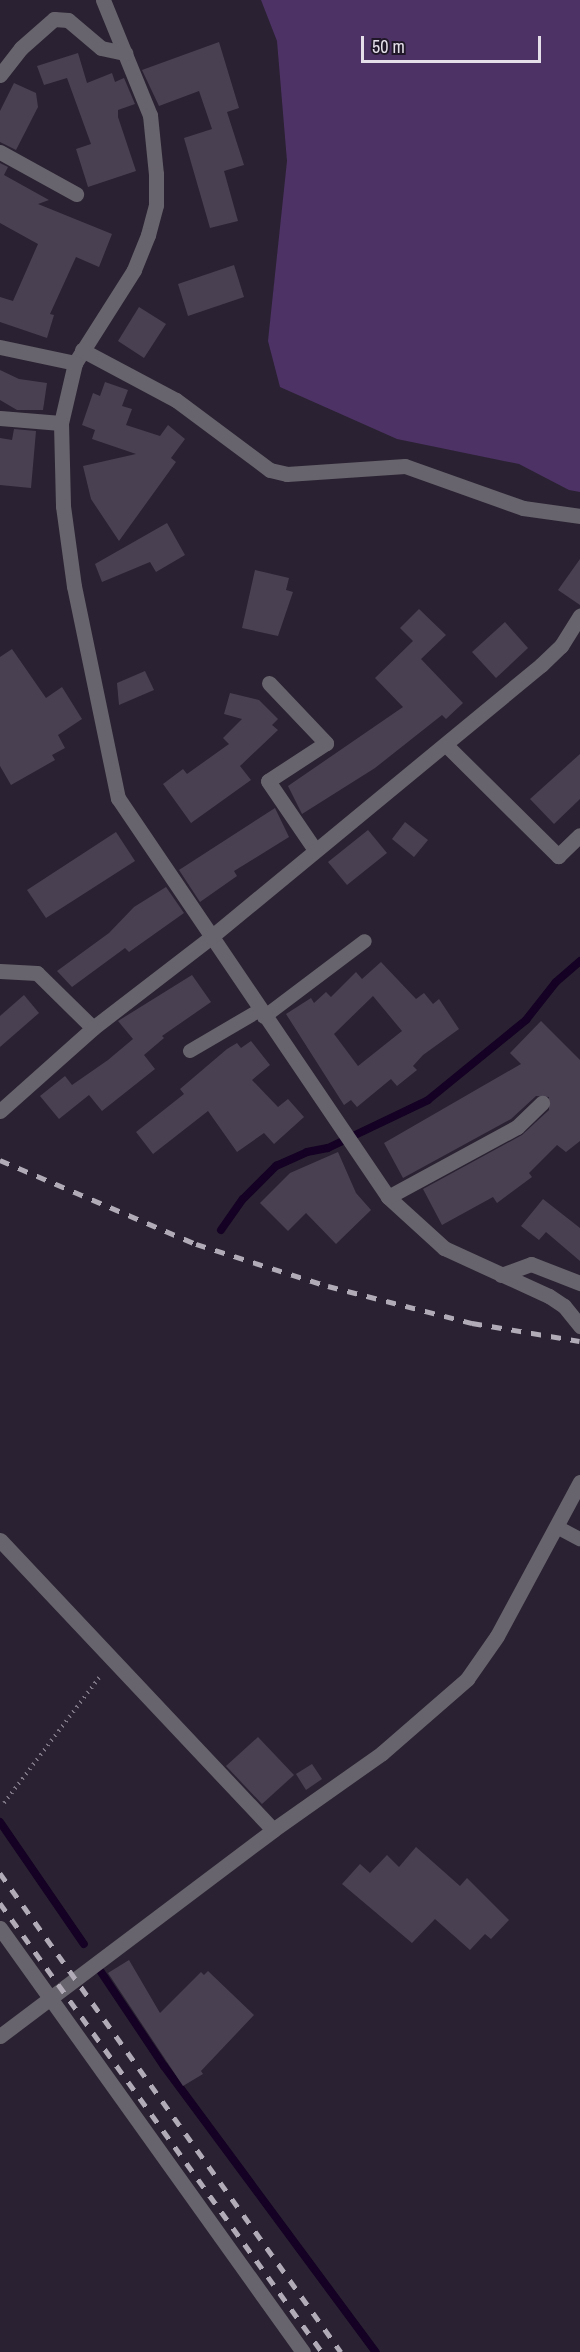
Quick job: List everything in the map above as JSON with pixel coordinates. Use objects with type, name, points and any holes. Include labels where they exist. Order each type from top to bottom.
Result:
[{"type":"street","points":[[103,0],[150,115],[156,205],[134,270],[78,356],[61,423],[63,506],[74,586],[108,764],[118,798],[387,1197],[444,1248],[549,1296],[564,1306],[580,1326]]},
{"type":"street","points":[[0,75],[21,48],[54,19],[68,20],[101,48],[124,53]]},
{"type":"street","points":[[0,152],[76,194]]},
{"type":"street","points":[[0,347],[78,356],[176,400],[270,470],[287,474],[405,466],[523,508],[580,516]]},
{"type":"street","points":[[0,418],[61,423]]},
{"type":"street","points":[[0,1111],[93,1028],[211,937],[315,850],[446,746],[541,665],[561,646],[580,616]]},
{"type":"street","points":[[270,683],[326,743],[268,781],[315,850]]},
{"type":"street","points":[[446,746],[558,856],[580,835]]},
{"type":"street","points":[[0,971],[37,973],[93,1028]]},
{"type":"street","points":[[387,1197],[517,1126],[542,1103]]},
{"type":"street","points":[[501,1275],[531,1264],[580,1282]]},
{"type":"street","points":[[0,2036],[273,1830],[382,1753],[467,1679],[497,1636],[580,1482]]},
{"type":"street","points":[[0,1540],[273,1830]]},
{"type":"street","points":[[0,1928],[303,2352]]},
{"type":"lane","points":[[190,1051],[262,1013],[365,941]]},
{"type":"lane","points":[[556,1527],[580,1539]]},
{"type":"path","points":[[4,1803],[113,1660]]},
{"type":"shaded area","points":[[261,0],[580,0],[580,492],[569,490],[519,464],[397,439],[280,387],[268,341],[287,161],[277,41]]},
{"type":"building","points":[[219,42],[239,108],[227,112],[244,165],[224,171],[238,221],[210,228],[184,138],[212,129],[199,91],[159,106],[142,70]]},
{"type":"building","points":[[78,53],[87,83],[112,73],[115,82],[124,78],[135,104],[118,110],[118,117],[136,171],[88,187],[76,149],[91,144],[67,78],[44,85],[37,66]]},
{"type":"building","points":[[14,83],[36,93],[38,107],[16,150],[0,142],[0,111]]},
{"type":"building","points":[[0,163],[8,167],[4,175],[49,200],[38,204],[112,234],[99,267],[76,257],[50,314],[54,315],[47,338],[0,322],[0,297],[13,301],[38,244],[0,223]]},
{"type":"building","points":[[234,265],[244,297],[188,316],[178,284]]},
{"type":"building","points":[[139,307],[166,324],[144,358],[118,341]]},
{"type":"building","points":[[0,370],[19,379],[47,383],[43,410],[17,410],[0,400]]},
{"type":"building","points":[[105,382],[128,390],[122,406],[132,409],[126,425],[160,436],[168,425],[185,439],[171,458],[176,462],[119,541],[91,499],[83,466],[136,454],[92,439],[95,430],[82,425],[93,393],[100,396]]},
{"type":"building","points":[[14,429],[36,431],[31,488],[0,485],[0,438],[12,440]]},
{"type":"building","points":[[167,523],[185,555],[156,572],[150,562],[102,582],[95,564]]},
{"type":"building","points":[[580,559],[580,605],[558,590]]},
{"type":"building","points":[[255,570],[289,578],[286,590],[293,592],[278,636],[242,628]]},
{"type":"building","points":[[419,609],[446,635],[421,659],[463,703],[446,719],[442,715],[375,768],[302,814],[288,786],[403,707],[375,678],[413,641],[400,628]]},
{"type":"building","points":[[505,622],[528,648],[496,678],[472,652]]},
{"type":"building","points":[[12,649],[46,698],[62,687],[82,719],[58,735],[65,748],[52,755],[55,760],[11,785],[0,766],[0,657]]},
{"type":"building","points":[[145,671],[154,690],[119,705],[117,683]]},
{"type":"building","points":[[230,693],[259,700],[278,719],[272,725],[278,730],[240,766],[251,780],[191,823],[163,784],[183,769],[187,774],[229,744],[223,738],[242,719],[224,714]]},
{"type":"building","points":[[580,754],[580,799],[554,824],[530,799]]},
{"type":"building","points":[[275,808],[289,837],[234,871],[237,876],[200,902],[179,870]]},
{"type":"building","points":[[405,822],[428,840],[414,857],[392,839]]},
{"type":"building","points":[[368,830],[387,853],[347,885],[328,862]]},
{"type":"building","points":[[116,832],[135,861],[46,918],[27,890]]},
{"type":"building","points":[[166,887],[184,913],[129,952],[125,948],[72,987],[57,971],[109,933],[134,907]]},
{"type":"building","points":[[381,962],[416,999],[424,993],[433,1004],[439,999],[459,1029],[423,1055],[413,1066],[417,1070],[397,1086],[391,1079],[357,1107],[351,1100],[344,1105],[286,1014],[311,998],[314,1003],[326,992],[331,997],[356,972],[362,979]],"holes":[[[373,996],[402,1031],[358,1066],[334,1034]]]},
{"type":"building","points":[[192,975],[211,1002],[162,1036],[164,1038],[144,1055],[155,1069],[102,1111],[89,1095],[59,1119],[40,1096],[65,1076],[72,1085],[108,1060],[133,1039],[118,1021]]},
{"type":"building","points":[[24,995],[39,1013],[0,1047],[0,1016]]},
{"type":"building","points":[[541,1021],[580,1060],[580,1141],[566,1152],[557,1145],[529,1173],[532,1177],[497,1203],[493,1197],[442,1225],[423,1189],[522,1135],[549,1110],[549,1097],[536,1096],[511,1119],[403,1178],[384,1143],[521,1064],[510,1053]]},
{"type":"building","points":[[251,1041],[270,1065],[252,1080],[278,1107],[288,1099],[304,1117],[274,1144],[264,1133],[237,1152],[208,1111],[153,1154],[136,1132],[184,1094],[180,1089],[227,1049],[237,1043],[241,1048]]},
{"type":"building","points":[[338,1152],[356,1193],[371,1210],[336,1244],[306,1213],[288,1231],[260,1203],[290,1173]]},
{"type":"building","points":[[543,1199],[580,1228],[580,1261],[546,1232],[539,1240],[521,1226]]},
{"type":"building","points":[[258,1737],[294,1775],[262,1804],[226,1766]]},
{"type":"building","points":[[312,1764],[322,1779],[306,1790],[296,1774]]},
{"type":"building","points":[[416,1847],[460,1886],[467,1878],[509,1920],[491,1939],[485,1934],[470,1950],[435,1919],[412,1943],[342,1884],[360,1864],[370,1873],[387,1855],[399,1867]]},
{"type":"building","points":[[129,1960],[160,2013],[201,1972],[204,1975],[208,1971],[254,2015],[201,2071],[203,2074],[183,2086],[108,1973]]},
{"type":"waterway","points":[[221,1230],[243,1199],[276,1166],[307,1152],[328,1148],[428,1100],[526,1020],[556,982],[580,961]]},
{"type":"waterway","points":[[0,1822],[84,1944]]},
{"type":"waterway","points":[[101,1972],[164,2066],[376,2352]]},
{"type":"railway","points":[[0,1160],[196,1244],[328,1286],[472,1323],[580,1341]]},
{"type":"railway","points":[[0,1873],[341,2352]]},
{"type":"railway","points":[[0,1903],[322,2352]]}]
